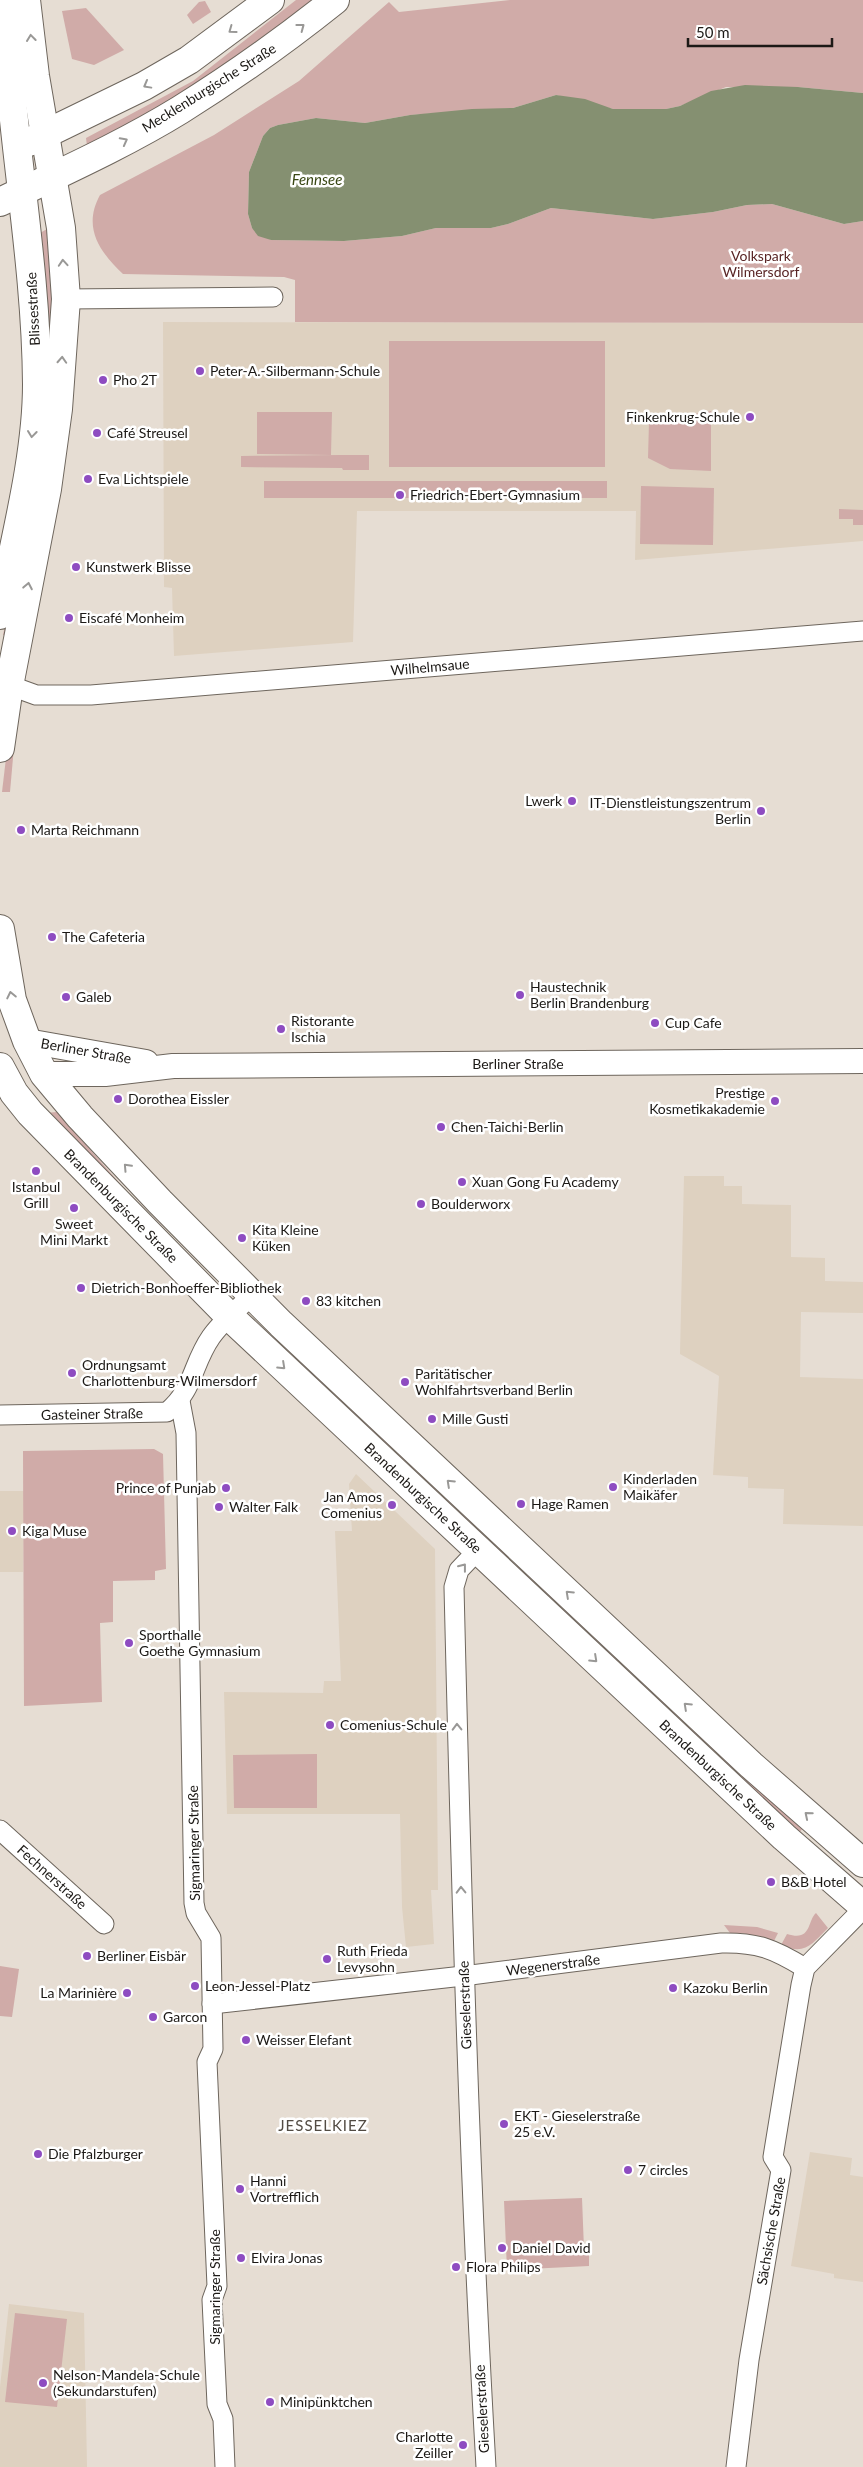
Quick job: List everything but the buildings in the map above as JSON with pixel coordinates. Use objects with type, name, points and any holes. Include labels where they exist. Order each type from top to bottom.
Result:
[{"type":"main road","name":"Blissestraße","points":[[0,748],[4,684],[50,471],[61,376],[63,319],[66,299],[61,228],[45,134],[26,0]]},
{"type":"main road","points":[[9,151],[144,86],[189,60],[270,0]]},
{"type":"main road","name":"Mecklenburgische Straße","points":[[11,197],[179,111],[267,52],[335,0]]},
{"type":"main road","name":"Blissestraße","points":[[0,615],[24,495],[37,386],[33,299],[11,197],[4,14]]},
{"type":"main road","points":[[0,929],[12,1000],[27,1041],[44,1074],[153,1195],[251,1296],[751,1765],[863,1863]]},
{"type":"main road","name":"Berliner Straße","points":[[0,1036],[27,1041]]},
{"type":"main road","name":"Berliner Straße","points":[[0,1070],[44,1074]]},
{"type":"main road","name":"Brandenburgische Straße","points":[[0,1070],[14,1093],[30,1113],[230,1317],[784,1837],[863,1908]]},
{"type":"street","points":[[66,299],[273,297]]},
{"type":"street","name":"Wilhelmsaue","points":[[4,684],[36,695],[91,695],[863,631]]},
{"type":"street","name":"Berliner Straße","points":[[27,1041],[173,1066]]},
{"type":"street","name":"Berliner Straße","points":[[44,1074],[105,1074],[173,1066],[863,1061]]},
{"type":"street","points":[[180,1402],[211,1336],[251,1296]]},
{"type":"street","name":"Gasteiner Straße","points":[[0,1416],[167,1412],[180,1402]]},
{"type":"street","name":"Sigmaringer Straße","points":[[180,1402],[186,1434],[194,1903],[196,1913],[211,1938],[213,2050],[207,2062],[217,2280],[212,2300],[218,2404],[223,2419],[225,2467]]},
{"type":"street","name":"Gieselerstraße","points":[[478,1550],[459,1570],[454,1587],[463,1976],[474,2266],[486,2467]]},
{"type":"street","name":"Fechnerstraße","points":[[0,1830],[104,1924]]},
{"type":"street","points":[[805,1968],[863,1908]]},
{"type":"street","name":"Wegenerstraße","points":[[212,2004],[463,1976],[721,1943],[763,1946],[782,1953],[805,1968]]},
{"type":"street","name":"Sächsische Straße","points":[[736,2467],[750,2355],[781,2170],[773,2156],[805,1968]]},
{"type":"shaded area","name":"Friedrich-Ebert-Gymnasium","points":[[163,322],[863,323],[863,541],[635,560],[636,511],[357,511],[353,642],[174,656],[172,588],[164,587]]},
{"type":"shaded area","points":[[684,1176],[724,1176],[724,1186],[742,1186],[742,1204],[791,1205],[791,1257],[825,1258],[825,1281],[863,1282],[863,1313],[801,1312],[800,1377],[863,1379],[863,1526],[783,1524],[784,1489],[748,1488],[748,1477],[713,1475],[719,1376],[680,1354]]},
{"type":"shaded area","name":"Comenius-Schule","points":[[356,1474],[435,1549],[438,1890],[431,1890],[434,1944],[406,1947],[402,1907],[400,1814],[227,1814],[224,1692],[323,1693],[324,1681],[341,1681],[335,1531],[352,1531],[349,1484]]},
{"type":"shaded area","name":"Kiga Muse","points":[[0,1491],[24,1491],[23,1572],[0,1572]]},
{"type":"shaded area","points":[[810,2152],[852,2158],[850,2175],[863,2177],[863,2282],[834,2278],[834,2274],[791,2266]]},
{"type":"shaded area","name":"Nelson-Mandela-Schule (Sekundarstufen)","points":[[9,2304],[84,2313],[87,2467],[0,2467],[0,2387]]},
{"type":"green space","points":[[296,0],[315,0],[261,41],[188,91],[87,146],[86,138],[193,81]]},
{"type":"green space","name":"Volkspark Wilmersdorf","points":[[510,0],[863,0],[863,93],[798,87],[726,87],[680,106],[666,109],[633,111],[613,109],[556,95],[513,108],[410,115],[365,123],[316,118],[278,125],[270,128],[263,136],[249,172],[248,214],[252,228],[271,240],[344,241],[402,236],[436,228],[491,228],[508,224],[551,208],[653,219],[713,212],[747,205],[772,204],[844,224],[863,221],[863,323],[295,322],[295,280],[284,277],[123,274],[101,248],[93,229],[95,207],[100,195],[214,135],[299,81],[389,2],[399,12]]},
{"type":"green space","points":[[205,1],[211,12],[193,24],[187,15],[199,2]]},
{"type":"green space","points":[[86,8],[124,50],[94,65],[72,59],[62,11]]},
{"type":"green space","points":[[47,229],[54,322],[11,637],[3,635],[25,526],[40,233]]},
{"type":"green space","points":[[389,341],[605,341],[605,467],[389,467]]},
{"type":"green space","points":[[711,411],[711,471],[670,469],[648,458],[649,422]]},
{"type":"green space","points":[[257,412],[332,412],[331,455],[257,454]]},
{"type":"green space","points":[[369,455],[369,470],[241,467],[241,456]]},
{"type":"green space","points":[[264,481],[607,481],[607,498],[264,498]]},
{"type":"green space","points":[[641,486],[714,488],[713,545],[640,544]]},
{"type":"green space","points":[[839,509],[863,510],[863,525],[853,525],[853,519],[839,519]]},
{"type":"green space","points":[[16,724],[10,792],[2,792],[6,758]]},
{"type":"green space","points":[[57,1112],[123,1187],[120,1190],[44,1113]]},
{"type":"green space","points":[[277,1337],[510,1556],[506,1560],[273,1341]]},
{"type":"green space","points":[[154,1449],[163,1454],[166,1569],[155,1571],[155,1580],[113,1581],[113,1622],[100,1623],[102,1702],[24,1706],[23,1451]]},
{"type":"green space","points":[[519,1564],[803,1828],[799,1833],[515,1568]]},
{"type":"green space","points":[[317,1754],[317,1808],[234,1808],[233,1755]]},
{"type":"green space","points":[[816,1913],[828,1928],[817,1939],[808,1947],[802,1949],[781,1945],[787,1934],[795,1936],[805,1933]]},
{"type":"green space","points":[[724,1925],[757,1927],[778,1933],[774,1941],[742,1933],[730,1933]]},
{"type":"green space","points":[[0,1966],[19,1969],[12,2017],[0,2016]]},
{"type":"green space","points":[[582,2198],[584,2249],[589,2249],[589,2266],[507,2270],[504,2201]]},
{"type":"green space","points":[[15,2313],[67,2319],[57,2407],[5,2402]]},
{"type":"water","name":"Fennsee","points":[[745,85],[798,87],[863,93],[863,221],[844,224],[772,204],[747,205],[713,212],[653,219],[551,208],[508,224],[491,228],[436,228],[402,236],[344,241],[271,240],[258,236],[252,228],[248,214],[249,172],[263,136],[270,128],[278,125],[316,118],[365,123],[410,115],[472,109],[513,108],[556,95],[585,99],[613,109],[666,109],[680,106],[711,91]]},
{"type":"place","name":"Peter-A.-Silbermann-Schule","points":[[200,371]]},
{"type":"place","name":"Pho 2T","points":[[103,380]]},
{"type":"place","name":"Finkenkrug-Schule","points":[[750,417]]},
{"type":"place","name":"Café Streusel","points":[[97,433]]},
{"type":"place","name":"Eva Lichtspiele","points":[[88,479]]},
{"type":"place","name":"Friedrich-Ebert-Gymnasium","points":[[400,495]]},
{"type":"place","name":"Kunstwerk Blisse","points":[[76,567]]},
{"type":"place","name":"Eiscafé Monheim","points":[[69,618]]},
{"type":"place","name":"Lwerk","points":[[572,801]]},
{"type":"place","name":"IT-Dienstleistungszentrum Berlin","points":[[761,811]]},
{"type":"place","name":"Marta Reichmann","points":[[21,830]]},
{"type":"place","name":"The Cafeteria","points":[[52,937]]},
{"type":"place","name":"Haustechnik Berlin Brandenburg","points":[[520,995]]},
{"type":"place","name":"Galeb","points":[[66,997]]},
{"type":"place","name":"Cup Cafe","points":[[655,1023]]},
{"type":"place","name":"Ristorante Ischia","points":[[281,1029]]},
{"type":"place","name":"Dorothea Eissler","points":[[118,1099]]},
{"type":"place","name":"Prestige Kosmetikakademie","points":[[775,1101]]},
{"type":"place","name":"Chen-Taichi-Berlin","points":[[441,1127]]},
{"type":"place","name":"Istanbul Grill","points":[[36,1171]]},
{"type":"place","name":"Xuan Gong Fu Academy","points":[[462,1182]]},
{"type":"place","name":"Boulderworx","points":[[421,1204]]},
{"type":"place","name":"Sweet Mini Markt","points":[[74,1208]]},
{"type":"place","name":"Kita Kleine Küken","points":[[242,1238]]},
{"type":"place","name":"Dietrich-Bonhoeffer-Bibliothek","points":[[81,1288]]},
{"type":"place","name":"83 kitchen","points":[[306,1301]]},
{"type":"place","name":"Ordnungsamt Charlottenburg-Wilmersdorf","points":[[72,1373]]},
{"type":"place","name":"Paritätischer Wohlfahrtsverband Berlin","points":[[405,1382]]},
{"type":"place","name":"Mille Gusti","points":[[432,1419]]},
{"type":"place","name":"Kinderladen Maikäfer","points":[[613,1487]]},
{"type":"place","name":"Prince of Punjab","points":[[226,1488]]},
{"type":"place","name":"Hage Ramen","points":[[521,1504]]},
{"type":"place","name":"Jan Amos Comenius","points":[[392,1505]]},
{"type":"place","name":"Walter Falk","points":[[219,1507]]},
{"type":"place","name":"Kiga Muse","points":[[12,1531]]},
{"type":"place","name":"Sporthalle Goethe Gymnasium","points":[[129,1643]]},
{"type":"place","name":"Comenius-Schule","points":[[330,1725]]},
{"type":"place","name":"B&B Hotel","points":[[771,1882]]},
{"type":"place","name":"Berliner Eisbär","points":[[87,1956]]},
{"type":"place","name":"Ruth Frieda Levysohn","points":[[327,1959]]},
{"type":"place","name":"Leon-Jessel-Platz","points":[[195,1986]]},
{"type":"place","name":"Kazoku Berlin","points":[[673,1988]]},
{"type":"place","name":"La Marinière","points":[[127,1993]]},
{"type":"place","name":"Garcon","points":[[153,2017]]},
{"type":"place","name":"Weisser Elefant","points":[[246,2040]]},
{"type":"place","name":"EKT - Gieselerstraße 25 e.V.","points":[[504,2124]]},
{"type":"place","name":"Die Pfalzburger","points":[[38,2154]]},
{"type":"place","name":"7 circles","points":[[628,2170]]},
{"type":"place","name":"Hanni Vortrefflich","points":[[240,2189]]},
{"type":"place","name":"Daniel David","points":[[502,2248]]},
{"type":"place","name":"Elvira Jonas","points":[[241,2258]]},
{"type":"place","name":"Flora Philips","points":[[456,2267]]},
{"type":"place","name":"Nelson-Mandela-Schule (Sekundarstufen)","points":[[43,2383]]},
{"type":"place","name":"Minipünktchen","points":[[270,2402]]},
{"type":"place","name":"Charlotte Zeiller","points":[[463,2445]]},
{"type":"district","name":"JESSELKIEZ","points":[[323,2126]]}]
